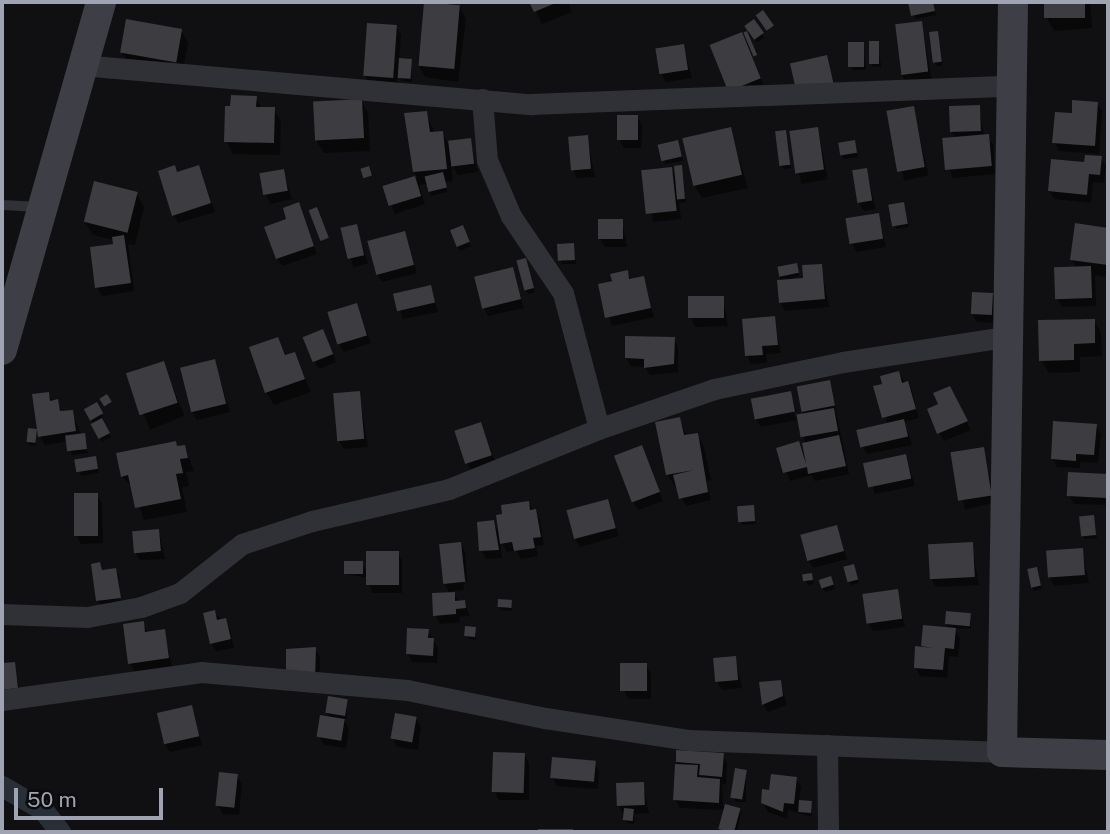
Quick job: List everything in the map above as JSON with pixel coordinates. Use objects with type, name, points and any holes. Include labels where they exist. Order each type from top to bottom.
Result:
[{"type":"main road","points":[[2,350],[101,2]]},
{"type":"main road","points":[[1013,2],[1015,85],[1002,752],[1108,755]]},
{"type":"street","points":[[82,65],[531,104],[1015,85]]},
{"type":"street","points":[[482,99],[486,160],[511,216],[563,293],[599,428]]},
{"type":"street","points":[[2,614],[86,617],[141,607],[180,593],[242,544],[312,521],[449,489],[599,428],[714,389],[843,362],[1010,335]]},
{"type":"street","points":[[2,700],[201,672],[407,690],[545,718],[690,740],[1002,752]]},
{"type":"street","points":[[827,745],[828,832]]},
{"type":"lane","points":[[2,205],[41,207]]},
{"type":"building","points":[[424,2],[460,5],[454,69],[418,66]]},
{"type":"building","points":[[529,2],[558,2],[534,12]]},
{"type":"building","points":[[908,2],[933,2],[935,11],[911,16]]},
{"type":"building","points":[[1044,2],[1085,2],[1085,18],[1044,18]]},
{"type":"building","points":[[763,10],[774,26],[767,31],[756,15]]},
{"type":"building","points":[[126,19],[182,29],[176,62],[120,52]]},
{"type":"building","points":[[754,19],[764,33],[754,40],[744,26]]},
{"type":"building","points":[[922,21],[928,72],[901,75],[895,24]]},
{"type":"building","points":[[367,23],[397,25],[393,78],[363,76]]},
{"type":"building","points":[[747,31],[757,55],[753,56],[743,33]]},
{"type":"building","points":[[938,31],[942,62],[933,63],[929,32]]},
{"type":"building","points":[[742,32],[761,78],[728,91],[710,45]]},
{"type":"building","points":[[869,41],[879,41],[879,64],[869,64]]},
{"type":"building","points":[[848,42],[864,42],[864,67],[848,67]]},
{"type":"building","points":[[684,44],[688,70],[659,74],[655,49]]},
{"type":"building","points":[[827,55],[834,85],[797,94],[790,64]]},
{"type":"building","points":[[399,58],[412,59],[411,79],[398,78]]},
{"type":"building","points":[[231,95],[257,96],[256,107],[275,107],[274,143],[224,142],[225,106],[230,106]]},
{"type":"building","points":[[362,99],[364,138],[315,141],[313,102]]},
{"type":"building","points":[[1072,100],[1098,102],[1095,146],[1052,143],[1055,112],[1072,113]]},
{"type":"building","points":[[980,105],[981,131],[950,132],[949,106]]},
{"type":"building","points":[[914,106],[925,167],[897,172],[886,111]]},
{"type":"building","points":[[427,111],[430,132],[443,131],[447,169],[413,172],[404,113]]},
{"type":"building","points":[[617,115],[638,115],[638,140],[617,140]]},
{"type":"building","points":[[731,127],[742,175],[693,186],[682,138]]},
{"type":"building","points":[[818,127],[824,170],[795,174],[789,131]]},
{"type":"building","points":[[786,130],[790,165],[779,166],[775,131]]},
{"type":"building","points":[[989,134],[992,166],[945,170],[942,138]]},
{"type":"building","points":[[588,135],[591,169],[571,171],[568,137]]},
{"type":"building","points":[[471,138],[474,164],[451,167],[448,141]]},
{"type":"building","points":[[678,140],[682,157],[661,161],[658,145]]},
{"type":"building","points":[[855,140],[857,153],[840,155],[838,143]]},
{"type":"building","points":[[1085,155],[1102,156],[1100,175],[1089,174],[1087,195],[1048,191],[1051,159],[1084,162]]},
{"type":"building","points":[[175,165],[177,172],[199,165],[211,203],[172,216],[158,171]]},
{"type":"building","points":[[682,165],[685,199],[677,200],[674,166]]},
{"type":"building","points":[[369,166],[372,176],[363,178],[360,169]]},
{"type":"building","points":[[672,167],[677,211],[646,214],[641,170]]},
{"type":"building","points":[[867,168],[872,201],[857,203],[852,170]]},
{"type":"building","points":[[284,169],[288,191],[263,195],[259,173]]},
{"type":"building","points":[[443,172],[447,188],[428,192],[425,177]]},
{"type":"building","points":[[415,176],[421,196],[389,206],[382,186]]},
{"type":"building","points":[[94,181],[138,192],[128,233],[84,222]]},
{"type":"building","points":[[299,202],[314,246],[276,259],[264,227],[286,219],[283,208]]},
{"type":"building","points":[[904,202],[908,224],[892,226],[888,205]]},
{"type":"building","points":[[317,207],[329,238],[320,241],[309,210]]},
{"type":"building","points":[[879,213],[883,239],[849,244],[845,218]]},
{"type":"building","points":[[598,219],[623,219],[623,239],[598,239]]},
{"type":"building","points":[[1075,223],[1108,228],[1108,265],[1070,260]]},
{"type":"building","points":[[357,224],[364,255],[348,259],[340,228]]},
{"type":"building","points":[[463,225],[470,242],[457,247],[450,230]]},
{"type":"building","points":[[405,231],[414,265],[376,275],[367,241]]},
{"type":"building","points":[[124,235],[131,283],[95,288],[90,247],[113,244],[112,237]]},
{"type":"building","points":[[574,243],[575,260],[558,261],[557,244]]},
{"type":"building","points":[[526,258],[534,288],[524,291],[516,261]]},
{"type":"building","points":[[797,263],[799,273],[779,277],[777,267]]},
{"type":"building","points":[[822,264],[825,299],[779,303],[777,280],[803,278],[802,265]]},
{"type":"building","points":[[1091,266],[1092,298],[1055,299],[1054,267]]},
{"type":"building","points":[[513,267],[521,299],[482,309],[474,277]]},
{"type":"building","points":[[628,270],[629,279],[644,276],[651,308],[605,318],[598,284],[612,281],[610,274]]},
{"type":"building","points":[[431,285],[435,303],[397,311],[393,294]]},
{"type":"building","points":[[972,292],[993,293],[992,315],[971,314]]},
{"type":"building","points":[[688,296],[724,296],[724,318],[688,318]]},
{"type":"building","points":[[357,303],[367,336],[337,345],[327,312]]},
{"type":"building","points":[[775,316],[778,345],[762,346],[763,355],[745,356],[742,319]]},
{"type":"building","points":[[1095,319],[1095,343],[1074,344],[1074,360],[1039,361],[1038,320]]},
{"type":"building","points":[[323,329],[333,354],[313,362],[303,337]]},
{"type":"building","points":[[625,336],[675,337],[674,364],[644,368],[644,359],[625,358]]},
{"type":"building","points":[[278,337],[285,355],[295,352],[305,379],[265,393],[249,347]]},
{"type":"building","points":[[215,359],[226,404],[191,412],[180,368]]},
{"type":"building","points":[[164,361],[178,403],[140,415],[126,373]]},
{"type":"building","points":[[899,371],[902,383],[908,381],[916,409],[882,418],[873,386],[882,384],[880,376]]},
{"type":"building","points":[[830,380],[835,406],[802,412],[797,386]]},
{"type":"building","points":[[950,386],[968,421],[937,434],[927,409],[938,404],[933,393]]},
{"type":"building","points":[[360,391],[364,439],[337,441],[333,393]]},
{"type":"building","points":[[791,391],[795,412],[755,419],[751,399]]},
{"type":"building","points":[[49,392],[50,401],[58,399],[60,411],[73,410],[76,431],[38,437],[32,394]]},
{"type":"building","points":[[107,394],[112,402],[104,406],[99,399]]},
{"type":"building","points":[[97,402],[103,413],[90,421],[84,409]]},
{"type":"building","points":[[834,408],[838,431],[801,437],[797,415]]},
{"type":"building","points":[[680,417],[684,435],[698,433],[708,492],[679,499],[673,475],[694,470],[666,475],[655,422]]},
{"type":"building","points":[[102,418],[110,433],[99,439],[91,424]]},
{"type":"building","points":[[904,419],[908,437],[860,448],[856,430]]},
{"type":"building","points":[[1053,421],[1097,424],[1094,455],[1076,454],[1076,461],[1051,459]]},
{"type":"building","points":[[481,422],[492,455],[465,464],[454,431]]},
{"type":"building","points":[[28,428],[37,429],[35,443],[27,442]]},
{"type":"building","points":[[85,433],[87,449],[67,451],[65,435]]},
{"type":"building","points":[[839,435],[846,466],[808,474],[807,467],[783,473],[776,448],[799,441],[806,464],[802,443]]},
{"type":"building","points":[[176,441],[177,446],[185,445],[188,458],[180,459],[183,473],[176,474],[181,499],[135,508],[128,475],[121,477],[116,453]]},
{"type":"building","points":[[642,445],[660,492],[632,502],[614,456]]},
{"type":"building","points":[[984,447],[992,495],[958,501],[950,452]]},
{"type":"building","points":[[906,454],[911,478],[868,488],[863,463]]},
{"type":"building","points":[[96,456],[98,469],[76,472],[74,459]]},
{"type":"building","points":[[1068,472],[1108,474],[1107,498],[1067,496]]},
{"type":"building","points":[[74,493],[98,493],[98,536],[74,536]]},
{"type":"building","points":[[608,499],[616,528],[574,539],[566,510]]},
{"type":"building","points":[[529,501],[530,510],[536,509],[541,537],[533,538],[535,548],[514,551],[512,542],[500,544],[496,515],[502,514],[501,505]]},
{"type":"building","points":[[754,505],[755,521],[738,522],[737,506]]},
{"type":"building","points":[[1094,515],[1096,535],[1081,536],[1079,517]]},
{"type":"building","points":[[494,520],[499,550],[479,551],[477,522]]},
{"type":"building","points":[[837,525],[844,551],[807,561],[800,535]]},
{"type":"building","points":[[159,529],[161,551],[134,553],[132,531]]},
{"type":"building","points":[[461,542],[465,582],[443,584],[439,544]]},
{"type":"building","points":[[973,542],[975,577],[930,579],[928,544]]},
{"type":"building","points":[[1083,548],[1085,575],[1048,578],[1046,551]]},
{"type":"building","points":[[366,551],[399,551],[399,585],[366,585]]},
{"type":"building","points":[[344,561],[363,561],[363,574],[344,574]]},
{"type":"building","points":[[100,562],[102,570],[116,568],[121,598],[96,601],[91,564]]},
{"type":"building","points":[[854,564],[858,579],[848,582],[843,567]]},
{"type":"building","points":[[1037,567],[1041,586],[1031,588],[1027,569]]},
{"type":"building","points":[[812,573],[813,580],[803,581],[802,574]]},
{"type":"building","points":[[831,576],[834,585],[821,589],[819,580]]},
{"type":"building","points":[[898,589],[902,619],[867,624],[862,594]]},
{"type":"building","points":[[455,592],[455,601],[465,600],[466,608],[456,609],[456,614],[433,616],[432,593]]},
{"type":"building","points":[[498,599],[512,600],[511,608],[497,607]]},
{"type":"building","points":[[215,610],[217,620],[226,618],[231,639],[210,644],[203,613]]},
{"type":"building","points":[[946,611],[971,613],[970,626],[945,624]]},
{"type":"building","points":[[144,621],[145,632],[165,629],[169,658],[128,664],[123,624]]},
{"type":"building","points":[[923,625],[956,628],[954,649],[945,648],[943,670],[914,668],[915,646],[933,648],[921,646]]},
{"type":"building","points":[[465,626],[476,627],[475,637],[464,636]]},
{"type":"building","points":[[407,628],[429,629],[428,638],[434,638],[433,656],[406,654]]},
{"type":"building","points":[[316,647],[315,682],[286,679],[286,649]]},
{"type":"building","points":[[736,656],[738,680],[715,682],[713,658]]},
{"type":"building","points":[[15,662],[18,688],[2,690],[2,663]]},
{"type":"building","points":[[620,663],[647,663],[647,691],[620,691]]},
{"type":"building","points":[[781,680],[783,696],[762,705],[759,682]]},
{"type":"building","points":[[328,696],[348,699],[345,716],[325,713]]},
{"type":"building","points":[[192,705],[199,736],[164,744],[157,713]]},
{"type":"building","points":[[395,713],[417,717],[412,742],[390,739]]},
{"type":"building","points":[[320,715],[345,719],[341,741],[317,737]]},
{"type":"building","points":[[676,750],[724,753],[722,777],[699,775],[700,764],[676,762]]},
{"type":"building","points":[[493,752],[525,753],[524,793],[492,792]]},
{"type":"building","points":[[552,757],[596,761],[594,782],[550,778]]},
{"type":"building","points":[[675,764],[698,765],[697,777],[720,779],[719,803],[673,800]]},
{"type":"building","points":[[735,768],[747,770],[742,800],[730,798]]},
{"type":"building","points":[[219,772],[238,774],[234,808],[215,806]]},
{"type":"building","points":[[771,774],[797,777],[794,804],[784,803],[783,812],[761,803],[762,789],[769,790]]},
{"type":"building","points":[[644,782],[645,805],[617,806],[616,783]]},
{"type":"building","points":[[799,800],[812,801],[811,813],[798,812]]},
{"type":"building","points":[[725,804],[740,808],[734,832],[718,829]]},
{"type":"building","points":[[624,808],[634,809],[633,821],[623,820]]},
{"type":"building","points":[[538,829],[573,829],[573,832],[538,832]]},
{"type":"waterway","points":[[2,786],[43,810],[60,832]]}]
